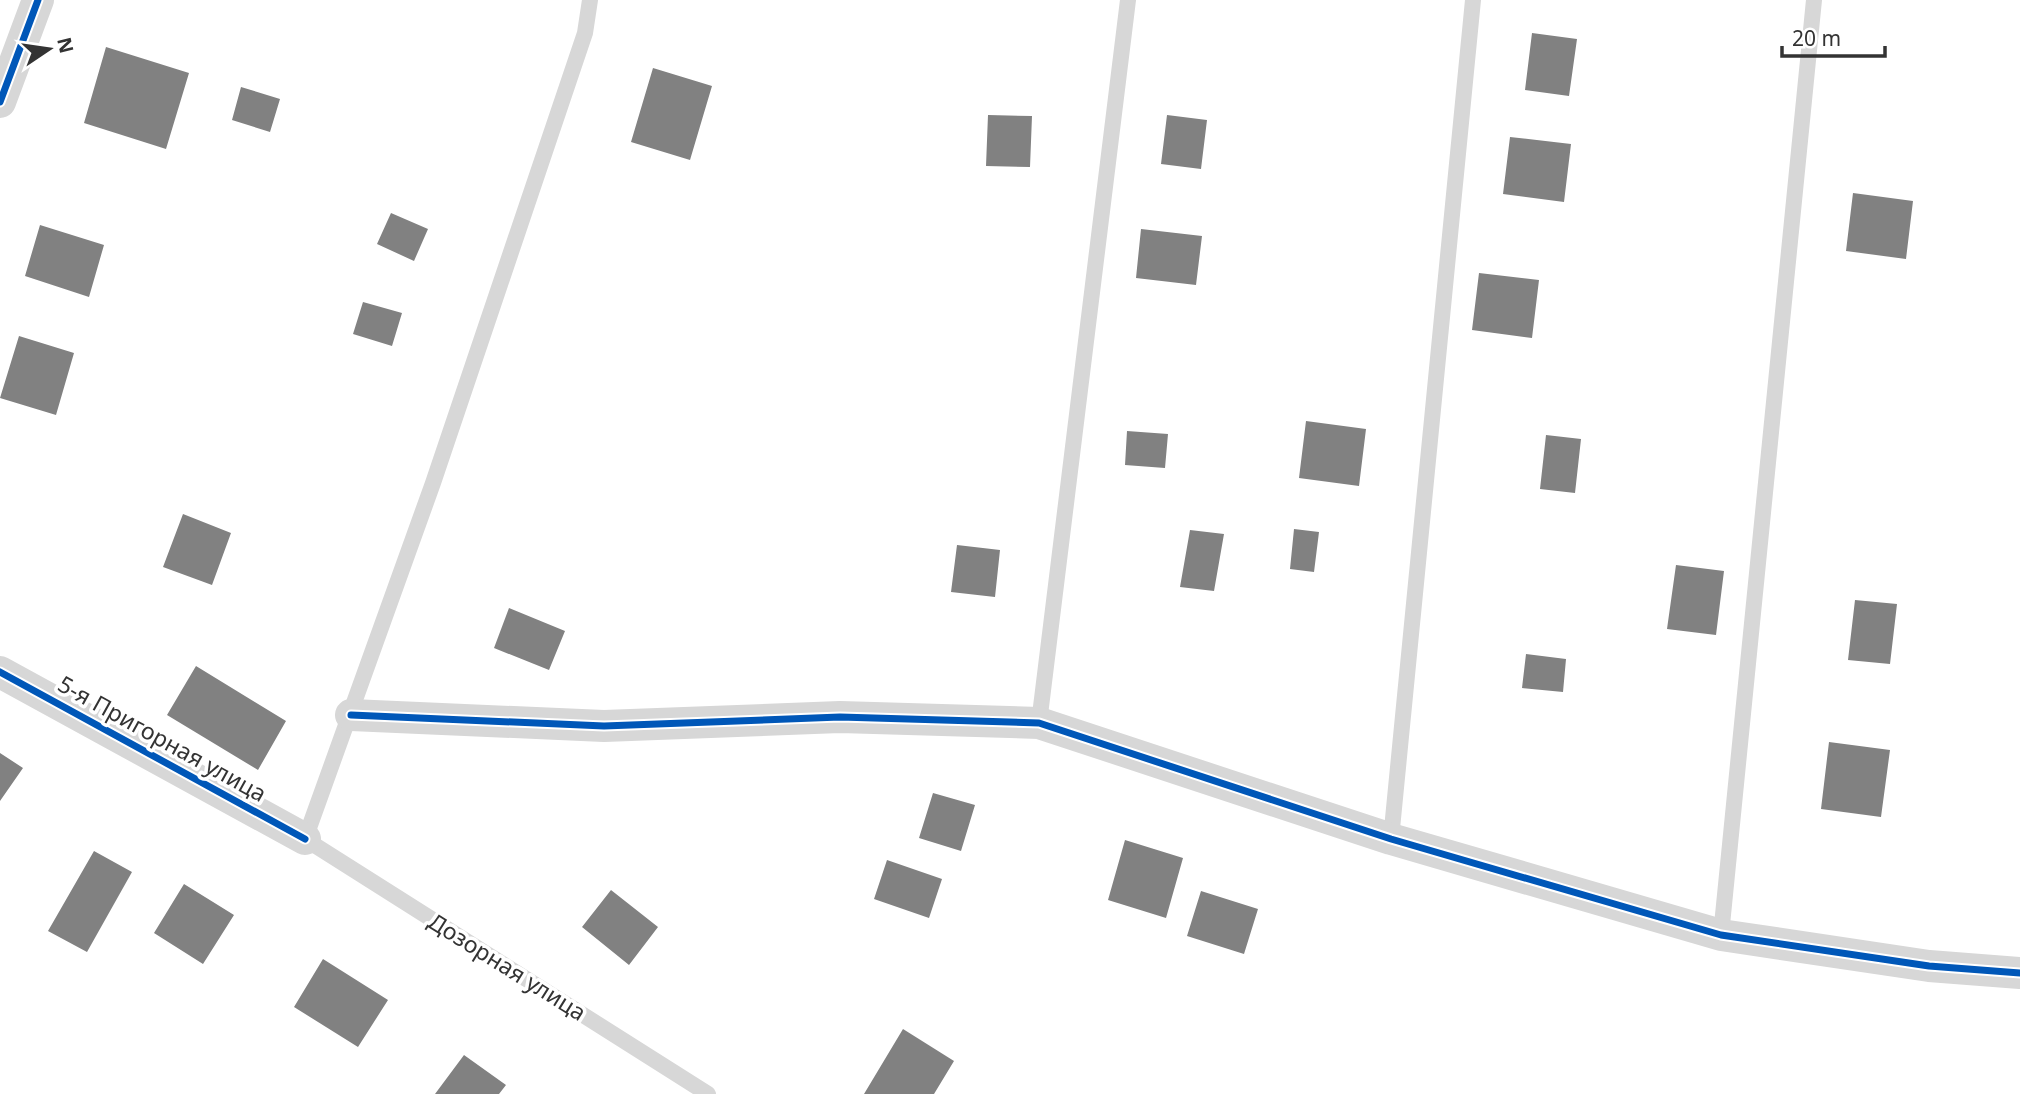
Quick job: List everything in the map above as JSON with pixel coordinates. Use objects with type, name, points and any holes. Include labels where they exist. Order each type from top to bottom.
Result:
[{"type":"street","points":[[0,102],[38,0]]},
{"type":"street","name":"5-я Пригорная улица","points":[[0,672],[305,839]]},
{"type":"street","points":[[351,715],[604,726],[840,717],[1039,723],[1391,839],[1721,936],[1929,966],[2020,973]]},
{"type":"lane","points":[[305,839],[433,483],[585,33],[590,0]]},
{"type":"lane","points":[[1039,723],[1128,0]]},
{"type":"lane","points":[[1391,839],[1473,0]]},
{"type":"lane","points":[[1721,936],[1814,0]]},
{"type":"lane","name":"Дозорная улица","points":[[305,839],[708,1094]]},
{"type":"building","points":[[1532,33],[1577,39],[1569,96],[1525,90]]},
{"type":"building","points":[[106,47],[189,73],[166,149],[84,123]]},
{"type":"building","points":[[653,68],[712,86],[690,160],[631,142]]},
{"type":"building","points":[[241,87],[280,99],[270,132],[232,120]]},
{"type":"building","points":[[988,115],[1032,116],[1030,167],[986,166]]},
{"type":"building","points":[[1167,115],[1207,120],[1201,169],[1161,164]]},
{"type":"building","points":[[1510,137],[1571,144],[1564,202],[1503,194]]},
{"type":"building","points":[[1853,193],[1913,201],[1906,259],[1846,251]]},
{"type":"building","points":[[391,213],[428,229],[414,261],[377,244]]},
{"type":"building","points":[[40,225],[104,245],[89,297],[25,276]]},
{"type":"building","points":[[1141,229],[1202,236],[1196,285],[1136,278]]},
{"type":"building","points":[[1479,273],[1539,280],[1532,338],[1472,330]]},
{"type":"building","points":[[363,302],[402,313],[392,346],[353,334]]},
{"type":"building","points":[[19,336],[74,353],[56,415],[0,398]]},
{"type":"building","points":[[1306,421],[1366,429],[1359,486],[1299,478]]},
{"type":"building","points":[[1127,431],[1168,434],[1165,468],[1125,465]]},
{"type":"building","points":[[1546,435],[1581,439],[1575,493],[1540,489]]},
{"type":"building","points":[[183,514],[231,533],[212,585],[163,567]]},
{"type":"building","points":[[1294,529],[1319,532],[1314,572],[1290,569]]},
{"type":"building","points":[[1190,530],[1224,534],[1214,591],[1180,587]]},
{"type":"building","points":[[957,545],[1000,550],[995,597],[951,592]]},
{"type":"building","points":[[1676,565],[1724,571],[1716,635],[1667,629]]},
{"type":"building","points":[[1855,600],[1897,604],[1890,664],[1848,660]]},
{"type":"building","points":[[509,608],[565,631],[549,670],[494,648]]},
{"type":"building","points":[[1526,654],[1566,659],[1563,692],[1522,688]]},
{"type":"building","points":[[196,666],[286,721],[258,770],[167,715]]},
{"type":"building","points":[[1829,742],[1890,750],[1881,817],[1821,809]]},
{"type":"building","points":[[0,753],[23,768],[0,801]]},
{"type":"building","points":[[933,793],[975,805],[961,851],[919,838]]},
{"type":"building","points":[[1125,840],[1183,858],[1166,918],[1108,900]]},
{"type":"building","points":[[94,851],[132,872],[87,952],[48,931]]},
{"type":"building","points":[[887,860],[942,879],[929,918],[874,899]]},
{"type":"building","points":[[184,884],[234,915],[203,964],[154,933]]},
{"type":"building","points":[[611,890],[658,927],[629,965],[582,927]]},
{"type":"building","points":[[1201,891],[1258,909],[1244,954],[1187,936]]},
{"type":"building","points":[[323,959],[388,1000],[358,1047],[294,1007]]},
{"type":"building","points":[[903,1029],[954,1061],[934,1094],[864,1094]]},
{"type":"building","points":[[464,1055],[506,1085],[499,1094],[435,1094]]},
{"type":"cycle path","points":[[0,102],[38,0]]},
{"type":"cycle path","points":[[0,672],[305,839]]},
{"type":"cycle path","points":[[351,715],[604,726],[840,717],[1039,723],[1391,839],[1721,935],[1929,966],[2020,973]]}]
